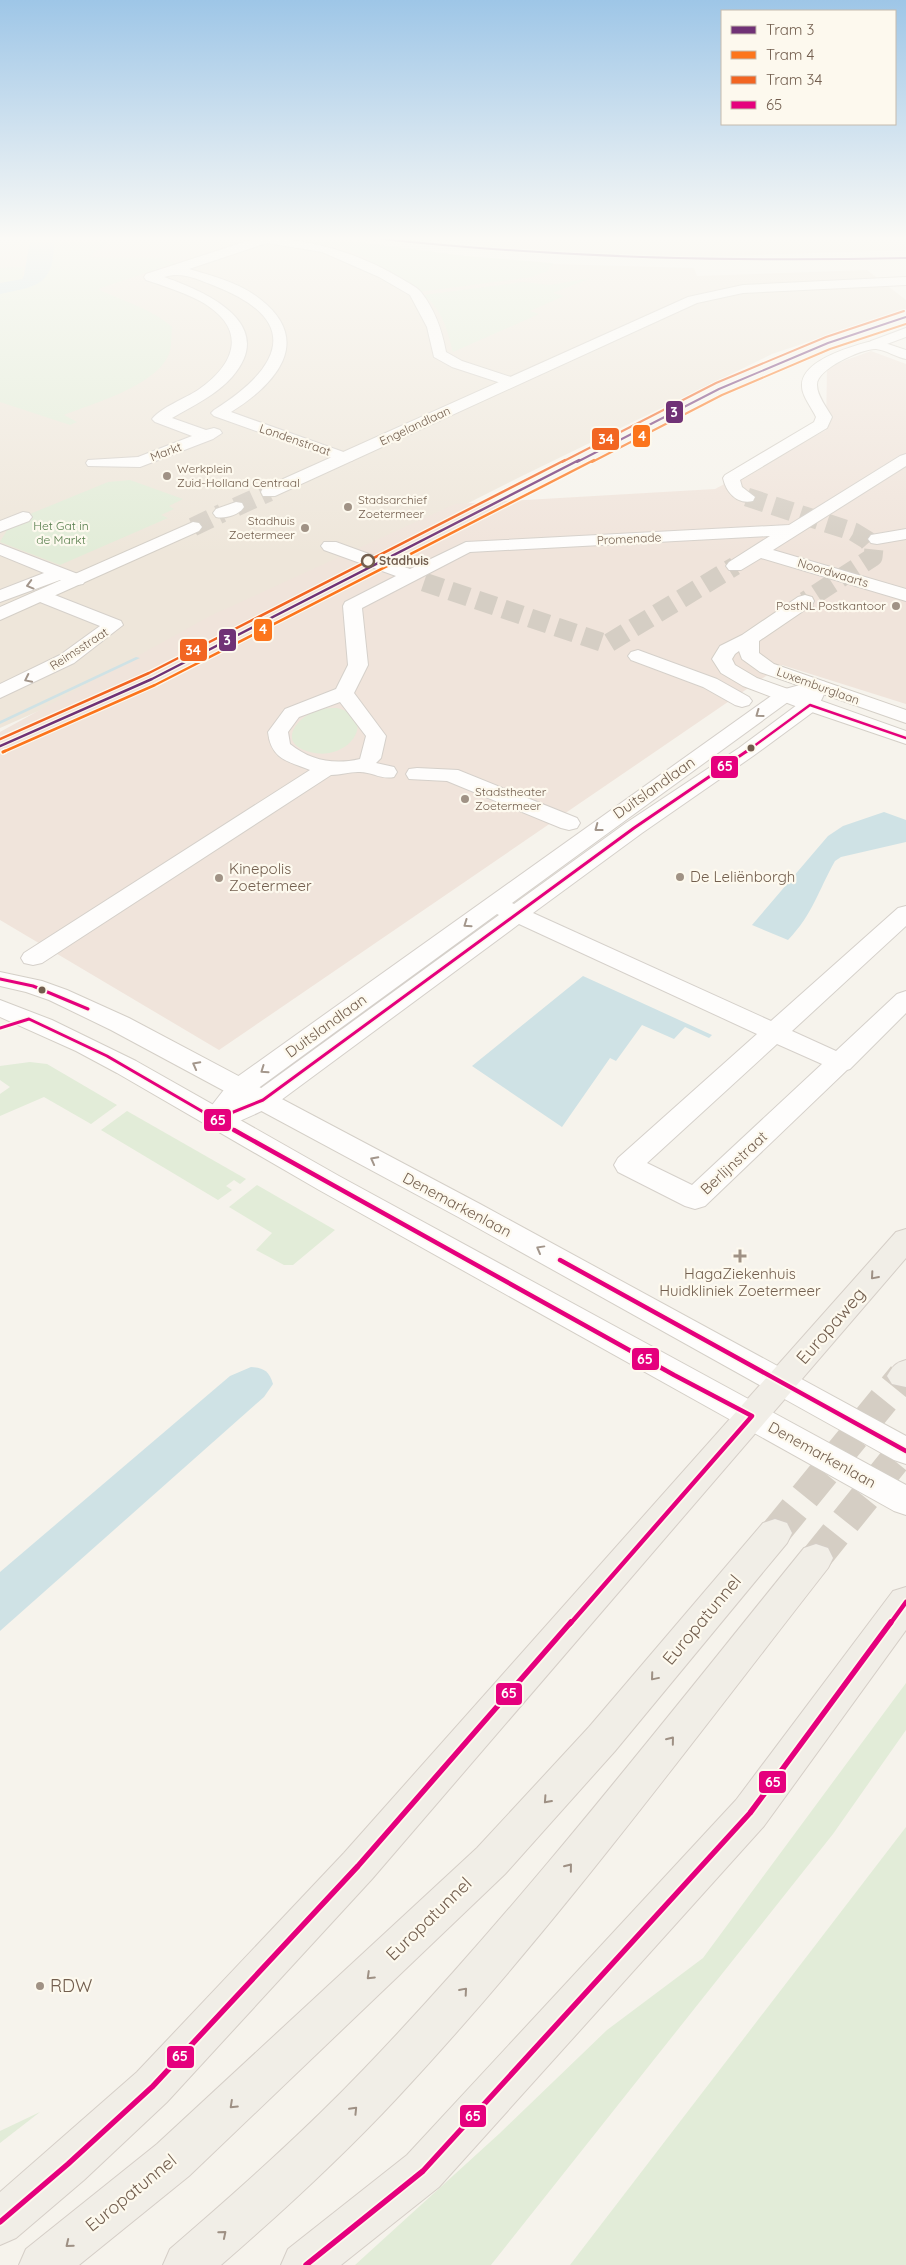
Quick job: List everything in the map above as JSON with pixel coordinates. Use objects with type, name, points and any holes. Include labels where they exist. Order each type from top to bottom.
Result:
[{"type":"main road","name":"Europaweg","points":[[0,2222],[68,2164],[152,2087],[358,1866],[906,1240]]},
{"type":"main road","name":"Europatunnel","points":[[42,2265],[173,2160],[491,1861],[602,1739],[775,1533]]},
{"type":"main road","points":[[186,2265],[250,2210],[320,2145],[406,2057],[532,1912],[816,1558]]},
{"type":"main road","points":[[304,2265],[423,2171],[743,1820],[906,1602]]},
{"type":"street","points":[[206,436],[160,419],[227,373],[240,348],[239,344]]},
{"type":"street","name":"Londenstraat","points":[[282,344],[276,364],[249,394],[219,413],[346,458]]},
{"type":"street","points":[[437,344],[439,354],[457,364],[512,382]]},
{"type":"street","name":"Engelandlaan","points":[[269,492],[597,344]]},
{"type":"street","points":[[748,497],[734,489],[731,478],[821,425],[824,417],[808,385],[811,375],[826,362],[876,344],[906,355]]},
{"type":"street","name":"Londenstraat","points":[[206,436],[243,422]]},
{"type":"street","name":"Markt","points":[[94,463],[140,462],[206,436]]},
{"type":"street","name":"Promenade","points":[[735,566],[761,552],[792,530],[906,459]]},
{"type":"street","points":[[0,527],[22,518]]},
{"type":"street","points":[[0,596],[69,577],[193,526]]},
{"type":"street","name":"Promenade","points":[[414,578],[466,547],[792,530]]},
{"type":"street","points":[[877,539],[906,534]]},
{"type":"street","points":[[330,546],[414,578]]},
{"type":"street","points":[[0,549],[69,577]]},
{"type":"street","name":"Noordwaarts","points":[[761,552],[906,595]]},
{"type":"street","points":[[0,614],[42,596],[69,577]]},
{"type":"street","points":[[344,693],[376,736],[378,765],[326,769],[292,756],[280,746],[278,732],[292,714],[344,693],[358,664],[352,606],[414,578]]},
{"type":"street","name":"Reimsstraat","points":[[0,692],[67,659],[114,625],[42,596]]},
{"type":"street","name":"Luxemburglaan","points":[[785,696],[750,682],[728,669],[722,659],[727,650],[749,639],[805,601]]},
{"type":"street","name":"Luxemburglaan","points":[[749,639],[749,655],[758,663],[814,696],[906,738]]},
{"type":"street","points":[[638,656],[710,683],[742,701]]},
{"type":"street","name":"Duitslandlaan","points":[[505,910],[611,818],[785,696],[814,696]]},
{"type":"street","name":"Luxemburglaan","points":[[814,696],[906,717]]},
{"type":"street","name":"Duitslandlaan","points":[[216,1119],[505,910],[746,752],[814,696]]},
{"type":"street","points":[[33,958],[326,769]]},
{"type":"street","points":[[417,774],[450,775],[569,823]]},
{"type":"street","points":[[505,910],[841,1063]]},
{"type":"street","name":"Berlijnstraat","points":[[906,913],[628,1165],[695,1199],[841,1063],[906,999]]},
{"type":"street","name":"Denemarkenlaan","points":[[0,979],[33,986],[58,995],[120,1024],[478,1215],[906,1451]]},
{"type":"street","name":"Denemarkenlaan","points":[[0,1008],[29,1019],[106,1056],[668,1372],[906,1501]]},
{"type":"shaded area","points":[[0,344],[803,344],[772,354],[522,476],[222,627],[116,677],[0,728]]},
{"type":"shaded area","points":[[871,351],[906,364],[906,704],[782,665],[219,1050],[0,920],[0,732],[210,616],[455,504],[715,489],[826,430],[827,367]]},
{"type":"shaded area","points":[[136,657],[140,658],[0,724],[0,721]]},
{"type":"shaded area","points":[[884,812],[906,820],[906,842],[841,857],[835,861],[804,921],[788,940],[752,925],[828,836],[843,826]]},
{"type":"shaded area","points":[[583,976],[712,1035],[709,1038],[685,1027],[674,1039],[642,1025],[616,1061],[610,1058],[562,1127],[472,1066]]},
{"type":"shaded area","points":[[251,1367],[259,1368],[268,1373],[273,1384],[264,1397],[0,1631],[0,1572],[230,1376]]},
{"type":"green space","points":[[0,344],[171,344],[164,363],[153,374],[125,391],[64,415],[77,422],[70,425],[0,402]]},
{"type":"green space","points":[[451,344],[472,344],[453,352]]},
{"type":"green space","name":"Het Gat in de Markt","points":[[130,480],[183,499],[169,506],[174,509],[161,515],[168,518],[60,565],[0,542],[7,530],[29,521],[30,514],[108,482]]},
{"type":"green space","points":[[327,708],[337,708],[350,713],[356,721],[357,729],[354,738],[347,746],[324,754],[299,748],[292,736],[298,723],[312,712]]},
{"type":"green space","points":[[30,1062],[47,1064],[117,1105],[91,1124],[44,1097],[0,1116],[0,1094],[10,1087],[0,1080],[0,1066]]},
{"type":"green space","points":[[127,1111],[246,1179],[240,1184],[234,1180],[226,1186],[232,1190],[218,1200],[101,1130]]},
{"type":"green space","points":[[257,1185],[335,1230],[293,1265],[284,1265],[256,1250],[272,1233],[229,1207]]},
{"type":"green space","points":[[906,1683],[906,1730],[833,1834],[491,2265],[355,2265],[500,2133],[607,2030],[703,1958]]},
{"type":"green space","points":[[906,1827],[906,2265],[570,2265]]},
{"type":"green space","points":[[40,2112],[0,2143],[0,2131]]},
{"type":"tunnel","points":[[236,507],[269,492]]},
{"type":"tunnel","points":[[747,497],[854,532],[867,540],[874,548],[873,557],[805,601]]},
{"type":"tunnel","points":[[193,527],[222,513]]},
{"type":"tunnel","points":[[424,582],[607,644],[735,566]]},
{"type":"tunnel","points":[[775,1533],[903,1376]]},
{"type":"tunnel","points":[[816,1558],[906,1446]]},
{"type":"tram line","name":"34","points":[[0,739],[149,673],[716,383],[810,344]]},
{"type":"tram line","name":"3","points":[[0,746],[152,679],[719,389],[826,344]]},
{"type":"tram line","name":"4","points":[[3,752],[155,685],[722,395],[846,344]]},
{"type":"transit line","name":"65","points":[[216,1119],[263,1100],[634,828],[746,752],[810,705],[906,738]]},
{"type":"transit line","name":"65","points":[[0,979],[33,986],[88,1009]]},
{"type":"transit line","name":"65","points":[[0,1028],[29,1019],[107,1056],[267,1149],[674,1375],[752,1416],[358,1866],[152,2087],[68,2164],[0,2222]]},
{"type":"transit line","name":"65","points":[[560,1260],[906,1451]]},
{"type":"transit line","name":"65","points":[[306,2265],[423,2171],[750,1813],[906,1602]]},
{"type":"place","name":"Werkplein Zuid-Holland Centraal","points":[[167,476]]},
{"type":"place","name":"Stadsarchief Zoetermeer","points":[[348,507]]},
{"type":"place","name":"Stadhuis Zoetermeer","points":[[305,528]]},
{"type":"place","name":"Stadhuis","points":[[368,561]]},
{"type":"place","name":"PostNL Postkantoor","points":[[896,606]]},
{"type":"place","name":"Stadstheater Zoetermeer","points":[[465,799]]},
{"type":"place","name":"De Leliënborgh","points":[[680,877]]},
{"type":"place","name":"Kinepolis Zoetermeer","points":[[219,878]]},
{"type":"place","name":"HagaZiekenhuis Huidkliniek Zoetermeer","points":[[740,1256]]},
{"type":"place","name":"RDW","points":[[40,1986]]}]
